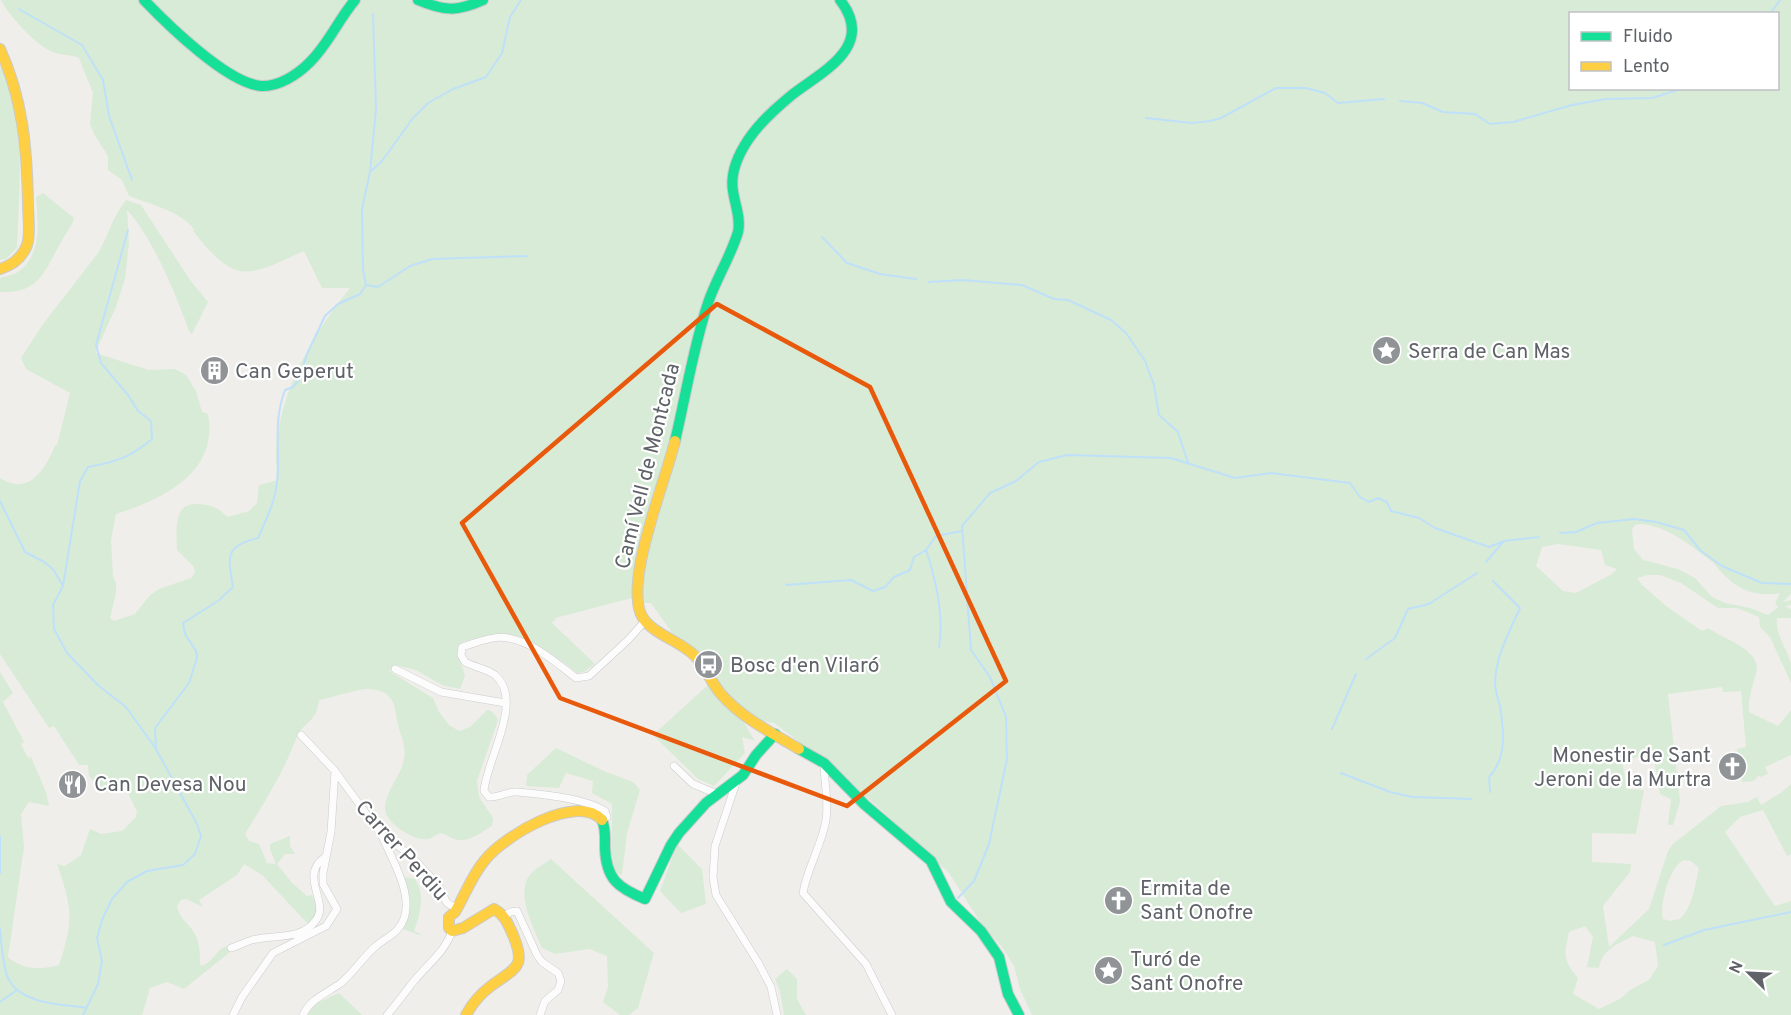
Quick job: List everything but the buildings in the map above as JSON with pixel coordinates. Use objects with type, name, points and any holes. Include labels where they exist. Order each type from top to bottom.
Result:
[{"type":"street","points":[[144,0],[186,39],[220,66],[247,83],[258,86],[279,82],[296,74],[311,61],[355,0]]},
{"type":"street","points":[[418,0],[440,9],[457,10],[483,0]]},
{"type":"street","name":"Camí Vell de Montcada","points":[[645,621],[637,602],[643,549],[672,454],[704,318],[714,285],[738,233],[739,209],[732,184],[735,168],[741,151],[763,122],[779,106],[841,58],[852,25],[848,8],[840,0]]},
{"type":"street","points":[[0,49],[17,88],[23,116],[29,237],[19,259],[0,269]]},
{"type":"street","points":[[602,820],[607,817],[605,811],[586,802],[515,792],[496,798],[489,797],[484,791],[488,769],[504,728],[505,693],[501,681],[493,674],[465,662],[461,655],[462,647],[476,642],[507,637],[552,657],[576,678],[583,678],[589,676],[645,621],[694,655],[720,693],[733,706],[757,724],[824,763],[865,805],[931,861],[951,902],[981,931],[999,957],[1008,994],[1019,1015]]},
{"type":"street","points":[[395,669],[441,692],[505,703]]},
{"type":"street","points":[[452,931],[448,928],[449,917],[492,852],[506,841],[538,823],[570,811],[586,810],[598,815],[605,826],[605,864],[611,878],[620,887],[645,899],[671,845],[706,802],[737,780],[775,734]]},
{"type":"street","name":"Carrer Perdiu","points":[[301,735],[335,771],[381,834],[409,854],[438,885],[447,903],[458,906]]},
{"type":"street","points":[[824,763],[826,820],[803,893],[866,964],[892,1015]]},
{"type":"street","points":[[674,766],[693,784],[717,794]]},
{"type":"street","points":[[233,1015],[242,997],[273,953],[326,926],[337,909],[323,884],[325,857],[331,832],[335,771]]},
{"type":"street","points":[[737,780],[715,846],[713,877],[719,900],[771,987],[777,1015]]},
{"type":"street","points":[[303,1015],[306,1007],[342,981],[374,948],[398,929],[403,921],[406,899],[398,871],[381,834]]},
{"type":"street","points":[[231,948],[253,939],[296,934],[310,927],[321,910],[313,876],[319,861],[325,857]]},
{"type":"street","points":[[452,931],[464,930],[486,912],[494,909],[505,916],[520,952],[517,968],[480,995],[466,1015]]},
{"type":"street","points":[[505,916],[516,911],[537,955],[558,973],[561,981],[558,990],[545,1001],[540,1015]]},
{"type":"street","points":[[387,1015],[413,982],[437,957],[448,942],[452,931]]},
{"type":"highlighted area","points":[[717,304],[870,387],[1006,681],[847,806],[560,698],[462,523]]},
{"type":"green space","points":[[1,0],[1791,0],[1791,594],[1783,602],[1791,600],[1791,605],[1785,606],[1791,609],[1791,618],[1777,618],[1777,624],[1779,636],[1791,664],[1791,683],[1770,637],[1760,627],[1759,617],[1737,608],[1718,608],[1681,583],[1660,575],[1637,578],[1666,606],[1702,631],[1708,628],[1741,646],[1754,658],[1757,665],[1749,712],[1778,726],[1791,710],[1791,755],[1765,767],[1768,774],[1760,777],[1759,775],[1754,781],[1742,782],[1737,749],[1746,747],[1741,691],[1723,692],[1722,687],[1668,694],[1680,802],[1673,825],[1668,825],[1671,799],[1660,794],[1653,753],[1622,761],[1627,789],[1644,790],[1636,834],[1592,833],[1592,862],[1631,864],[1630,872],[1603,906],[1609,947],[1649,909],[1668,851],[1673,844],[1721,806],[1748,802],[1757,797],[1761,805],[1791,784],[1791,854],[1787,856],[1763,810],[1740,817],[1725,832],[1775,906],[1791,901],[1791,1015],[1032,1015],[1020,989],[1014,966],[1002,947],[982,925],[949,873],[877,806],[802,744],[774,723],[756,720],[726,695],[707,664],[695,650],[675,637],[651,603],[643,603],[632,598],[555,618],[556,620],[551,622],[595,664],[584,672],[577,673],[551,653],[529,641],[508,634],[484,636],[462,642],[457,653],[465,675],[460,689],[442,685],[416,670],[395,665],[389,671],[433,698],[439,712],[449,725],[459,731],[470,727],[487,710],[496,716],[498,720],[477,781],[479,797],[493,818],[492,826],[464,840],[454,839],[440,833],[429,839],[422,839],[402,831],[390,820],[385,810],[389,792],[401,769],[404,755],[403,740],[390,698],[378,691],[364,689],[319,700],[318,708],[299,733],[279,776],[245,834],[249,841],[259,844],[267,863],[276,864],[270,844],[290,836],[290,846],[295,854],[285,854],[277,864],[292,883],[307,896],[312,895],[317,908],[315,919],[308,924],[262,875],[244,864],[237,875],[199,900],[203,907],[186,899],[181,900],[177,906],[181,917],[197,939],[201,966],[227,946],[230,952],[184,989],[167,982],[150,988],[142,1015],[0,1015],[0,672],[13,693],[3,702],[24,742],[21,744],[28,758],[31,757],[46,792],[49,806],[29,802],[21,814],[24,847],[8,957],[32,968],[59,965],[67,937],[69,914],[66,892],[57,864],[65,866],[81,855],[90,829],[101,834],[122,831],[136,817],[137,812],[128,793],[101,791],[89,776],[88,765],[79,765],[54,726],[49,728],[0,654],[0,478],[19,484],[35,478],[41,471],[57,445],[70,393],[26,369],[21,358],[43,324],[98,253],[117,213],[126,200],[141,205],[190,280],[208,302],[192,334],[146,235],[127,210],[129,243],[125,279],[116,307],[95,353],[149,370],[175,369],[186,375],[196,391],[202,412],[208,414],[209,435],[205,452],[196,468],[184,480],[152,500],[116,514],[111,540],[116,593],[110,618],[114,621],[135,614],[150,595],[159,589],[191,578],[195,573],[194,567],[177,550],[177,521],[182,509],[188,505],[207,505],[218,509],[228,517],[249,511],[257,503],[259,485],[278,480],[276,447],[279,425],[292,382],[312,343],[350,288],[322,288],[304,251],[254,271],[231,268],[220,261],[181,217],[129,196],[122,180],[108,170],[108,156],[90,124],[93,93],[79,58],[49,50],[17,23]],"holes":[[[1635,525],[1658,528],[1681,539],[1713,563],[1729,580],[1744,589],[1761,594],[1780,593],[1775,603],[1778,607],[1768,615],[1750,608],[1725,603],[1712,597],[1695,578],[1678,569],[1643,560],[1634,549],[1632,529]],[[1558,544],[1601,550],[1605,565],[1617,569],[1576,593],[1563,591],[1536,566],[1542,547]],[[1684,860],[1691,861],[1699,868],[1688,908],[1680,919],[1670,921],[1663,919],[1663,905],[1670,877],[1679,863]],[[1585,926],[1593,937],[1587,967],[1599,968],[1607,952],[1633,936],[1655,942],[1658,966],[1649,980],[1630,990],[1620,999],[1599,1009],[1573,994],[1578,978],[1566,957],[1569,932]]]},
{"type":"green space","points":[[0,66],[9,87],[14,109],[18,132],[20,179],[17,248],[6,259],[0,260]]},
{"type":"green space","points":[[43,193],[74,218],[72,224],[46,269],[34,284],[25,289],[0,292],[0,278],[18,272],[26,265],[35,248],[37,238],[36,197]]},
{"type":"green space","points":[[708,685],[743,721],[755,741],[742,737],[745,753],[714,786],[698,779],[653,735]]},
{"type":"green space","points":[[556,748],[633,782],[640,790],[627,833],[622,875],[614,872],[611,863],[612,804],[592,793],[593,781],[566,773],[559,788],[526,786],[527,775]]},
{"type":"green space","points":[[677,844],[702,869],[706,904],[681,913],[660,891]]},
{"type":"green space","points":[[551,859],[654,953],[638,1008],[629,1015],[620,1015],[603,1002],[608,987],[607,956],[589,949],[555,954],[542,948],[531,922],[524,893],[529,876]]},
{"type":"green space","points":[[403,877],[415,879],[420,892],[420,912],[414,931],[421,934],[419,935],[403,929],[407,916]]},
{"type":"green space","points":[[787,969],[797,979],[797,999],[806,1015],[784,1015],[780,991],[775,979]]},
{"type":"green space","points":[[339,993],[362,1015],[308,1015],[315,1004]]},
{"type":"waterway","points":[[156,749],[155,728],[189,683],[197,658],[196,651],[185,634],[183,623],[218,601],[233,587],[230,568],[231,554],[239,545],[258,538],[270,511],[277,482],[279,414],[285,390],[293,387],[299,380],[307,354],[325,316],[338,304],[360,294],[366,285],[363,270],[362,209],[370,172],[382,161],[413,118],[428,103],[453,89],[486,77],[502,53],[510,17],[521,0]]},
{"type":"waterway","points":[[1771,12],[1780,0]]},
{"type":"waterway","points":[[19,9],[82,45],[103,80],[109,116],[132,180]]},
{"type":"waterway","points":[[370,172],[376,109],[373,14]]},
{"type":"waterway","points":[[1146,118],[1192,123],[1210,121],[1221,118],[1276,88],[1306,88],[1325,93],[1338,103],[1384,99]]},
{"type":"waterway","points":[[1400,101],[1422,103],[1443,112],[1475,114],[1490,124],[1513,122],[1572,105],[1606,99],[1652,98],[1678,90]]},
{"type":"waterway","points":[[63,586],[80,481],[88,467],[123,458],[152,439],[151,421],[138,411],[128,395],[101,363],[96,345],[128,230]]},
{"type":"waterway","points":[[822,237],[847,263],[880,274],[916,279]]},
{"type":"waterway","points":[[366,285],[378,287],[410,266],[432,259],[527,256]]},
{"type":"waterway","points":[[929,282],[963,280],[1022,285],[1054,299],[1068,300],[1111,320],[1126,333],[1145,361],[1154,385],[1159,415],[1178,432],[1188,463]]},
{"type":"waterway","points":[[958,898],[974,881],[989,844],[1007,759],[1006,717],[990,677],[971,650],[962,526],[990,493],[1016,481],[1039,462],[1067,455],[1171,458],[1235,478],[1271,473],[1350,483],[1360,497],[1369,502],[1378,498],[1387,502],[1391,511],[1419,518],[1435,528],[1489,547],[1504,541],[1539,537]]},
{"type":"waterway","points":[[0,501],[25,552],[53,569],[63,586],[53,605],[54,629],[67,653],[99,686],[126,707],[156,749],[197,824],[201,836],[195,854],[183,865],[147,871],[127,882],[112,899],[97,938],[102,961],[98,984],[83,1015]]},
{"type":"waterway","points":[[1560,533],[1576,532],[1597,523],[1634,519],[1656,522],[1684,530],[1701,551],[1722,566],[1762,583],[1791,584]]},
{"type":"waterway","points":[[786,585],[851,580],[873,591],[885,587],[894,577],[910,570],[914,557],[926,550],[936,536],[962,531]]},
{"type":"waterway","points":[[1486,562],[1503,542]]},
{"type":"waterway","points":[[926,550],[938,598],[939,647]]},
{"type":"waterway","points":[[1366,659],[1395,638],[1408,609],[1429,604],[1477,573]]},
{"type":"waterway","points":[[1490,792],[1489,777],[1499,761],[1503,744],[1500,706],[1495,686],[1496,674],[1504,644],[1520,608],[1493,581]]},
{"type":"waterway","points":[[1332,729],[1356,674]]},
{"type":"waterway","points":[[1341,773],[1390,792],[1412,797],[1471,799]]},
{"type":"waterway","points":[[0,836],[0,873]]},
{"type":"waterway","points":[[1664,945],[1704,930],[1791,912]]},
{"type":"waterway","points":[[0,929],[5,969],[15,988],[33,999],[87,1008]]},
{"type":"waterway","points":[[0,1002],[17,990]]},
{"type":"traffic: fast","points":[[144,0],[182,37],[215,64],[232,75],[261,86],[280,82],[293,76],[304,67],[316,56],[355,0]]},
{"type":"traffic: fast","points":[[418,0],[451,9],[466,7],[483,0]]},
{"type":"traffic: fast","points":[[675,441],[703,320],[711,294],[738,232],[738,217],[732,184],[736,164],[748,140],[763,121],[793,94],[831,66],[849,44],[852,31],[850,16],[840,0]]},
{"type":"traffic: fast","points":[[602,820],[605,830],[606,859],[611,875],[628,891],[645,899],[679,833],[706,803],[743,775],[756,755],[775,734]]},
{"type":"traffic: fast","points":[[799,749],[824,763],[865,805],[931,861],[951,902],[981,931],[999,957],[1008,994],[1019,1015]]},
{"type":"traffic: slow","points":[[0,49],[19,106],[26,164],[29,230],[27,245],[20,257],[0,269]]},
{"type":"traffic: slow","points":[[675,441],[642,558],[638,582],[638,603],[643,618],[654,629],[695,656],[729,703],[758,725],[799,749]]},
{"type":"traffic: slow","points":[[466,1015],[480,996],[512,971],[519,961],[517,946],[509,927],[504,917],[494,909],[463,928],[452,931],[449,928],[449,917],[455,912],[480,866],[507,840],[540,821],[558,814],[575,811],[590,813],[602,820]]},
{"type":"place","name":"Serra de Can Mas","points":[[1387,351]]},
{"type":"place","name":"Can Geperut","points":[[214,371]]},
{"type":"place","name":"Bosc d'en Vilaró","points":[[709,665]]},
{"type":"place","name":"Monestir de Sant Jeroni de la Murtra","points":[[1732,767]]},
{"type":"place","name":"Can Devesa Nou","points":[[73,784]]},
{"type":"place","name":"Ermita de Sant Onofre","points":[[1119,900]]},
{"type":"place","name":"Turó de Sant Onofre","points":[[1109,971]]}]
